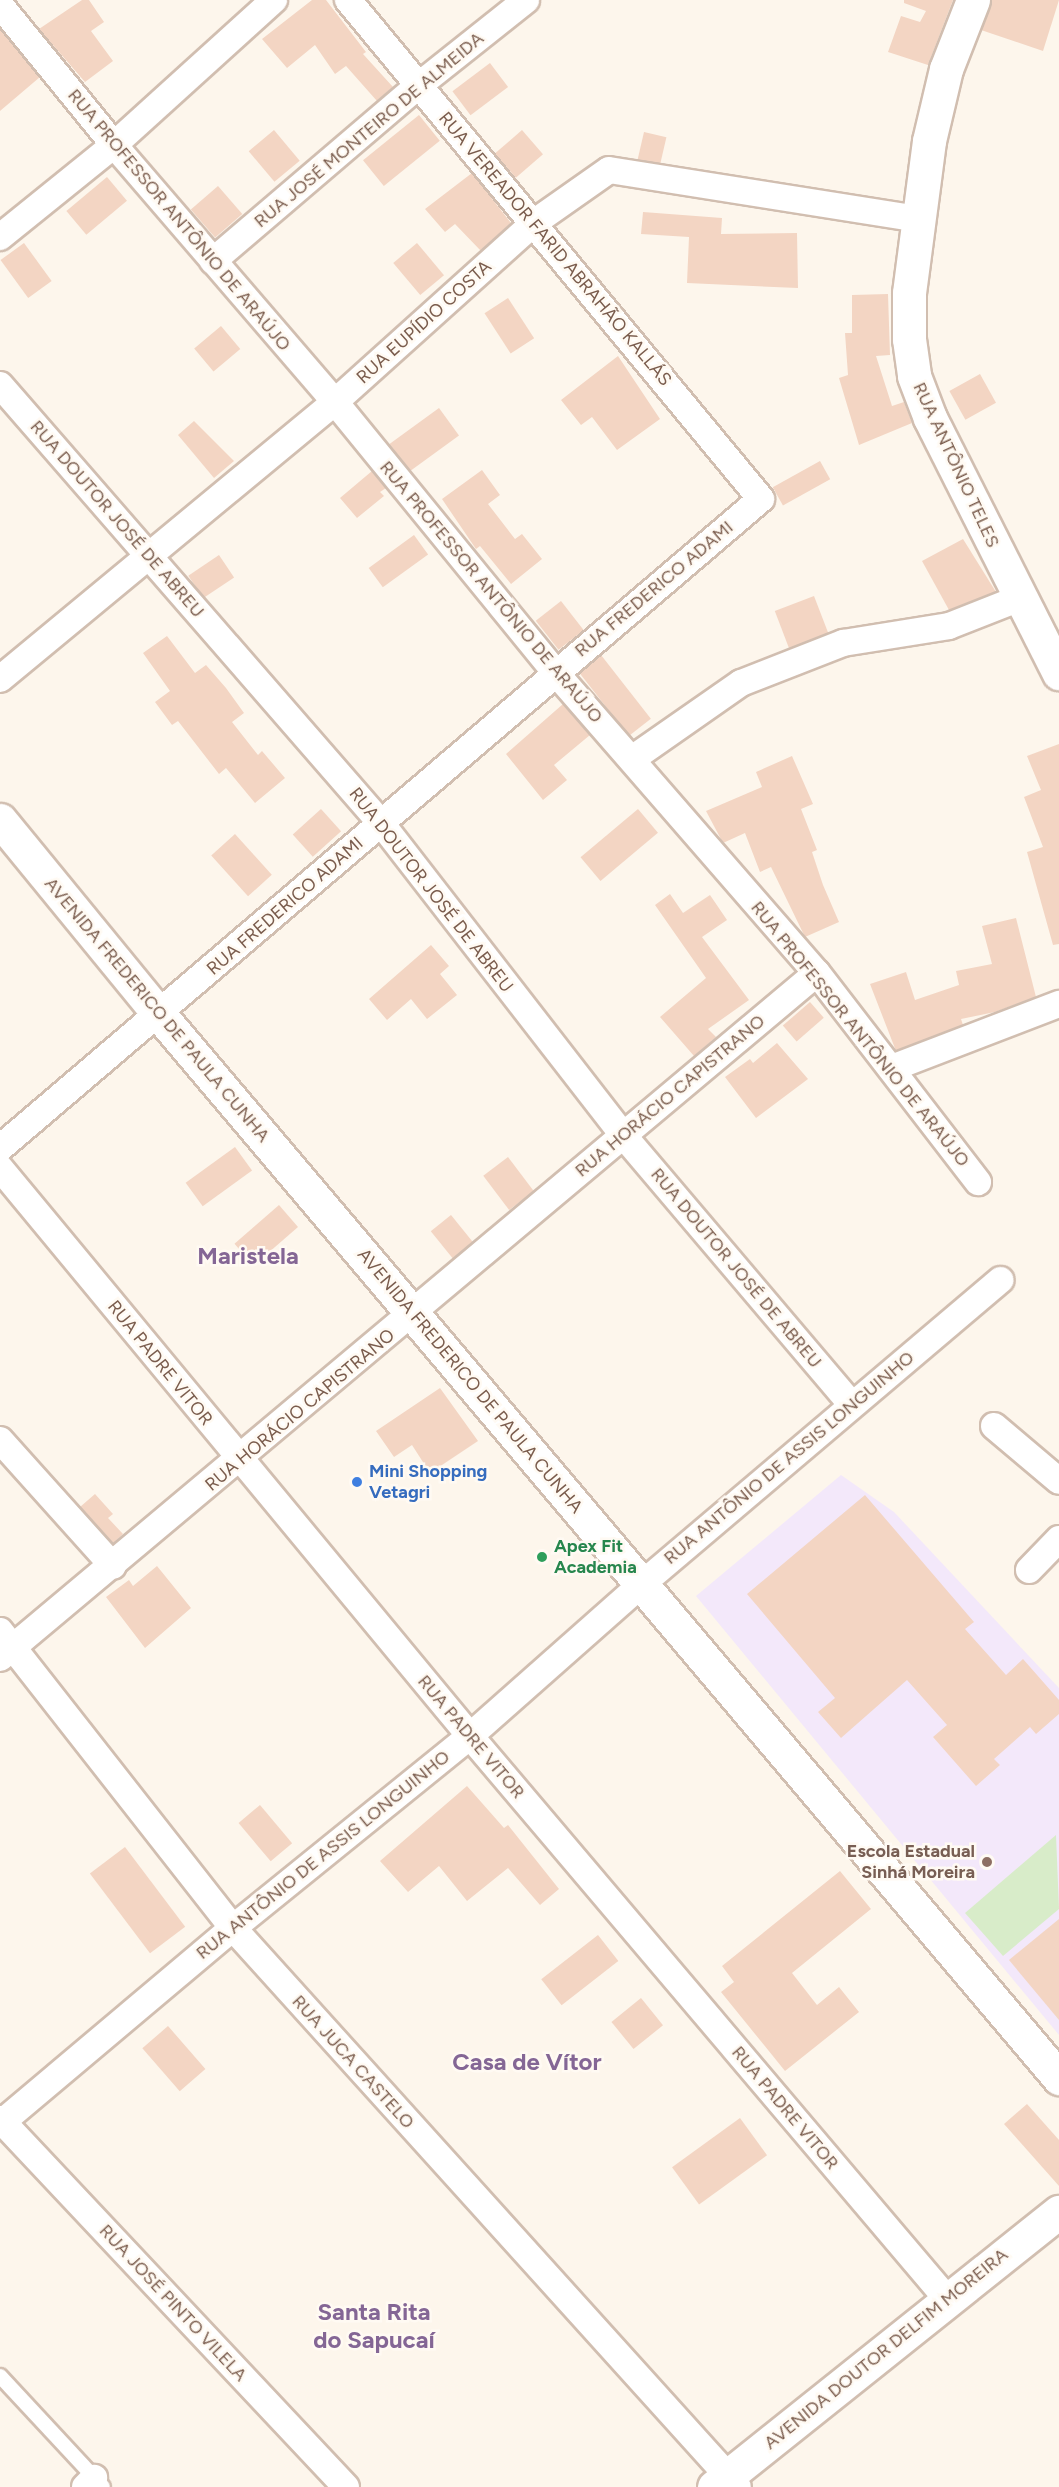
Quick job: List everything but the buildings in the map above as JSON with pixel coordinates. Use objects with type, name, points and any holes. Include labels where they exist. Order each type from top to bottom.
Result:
[{"type":"main road","name":"RUA ANTÔNIO TELES","points":[[972,0],[943,79],[929,141],[909,293],[914,376],[930,418],[1059,673]]},
{"type":"main road","name":"AVENIDA FREDERICO DE PAULA CUNHA","points":[[0,820],[159,1014],[1059,2078]]},
{"type":"main road","name":"AVENIDA DOUTOR DELFIM MOREIRA","points":[[726,2484],[948,2300],[1059,2212]]},
{"type":"street","points":[[0,237],[114,146],[274,0]]},
{"type":"street","name":"RUA VEREADOR FARID ABRAHÃO KALLÁS","points":[[348,0],[418,86],[535,222],[761,500]]},
{"type":"street","name":"RUA JOSÉ MONTEIRO DE ALMEIDA","points":[[213,261],[418,86],[526,0]]},
{"type":"street","name":"RUA PROFESSOR ANTÔNIO DE ARAÚJO","points":[[0,5],[114,146],[335,402],[555,672],[817,973],[978,1182]]},
{"type":"street","name":"RUA EUPÍDIO COSTA","points":[[0,679],[148,554],[335,402],[535,222],[609,170],[920,219]]},
{"type":"street","name":"RUA DOUTOR JOSÉ DE ABREU","points":[[0,385],[381,823],[623,1135],[851,1404]]},
{"type":"street","name":"RUA FREDERICO ADAMI","points":[[0,1148],[555,672],[761,500]]},
{"type":"street","points":[[632,759],[741,683],[843,643],[949,626],[1020,598]]},
{"type":"street","name":"RUA HORÁCIO CAPISTRANO","points":[[4,1645],[112,1566],[414,1315],[623,1135],[817,973]]},
{"type":"street","points":[[892,1068],[1059,1004]]},
{"type":"street","name":"RUA PADRE VITOR","points":[[0,1168],[470,1736],[948,2300]]},
{"type":"street","name":"RUA ANTÔNIO DE ASSIS LONGUINHO","points":[[1,2122],[233,1928],[470,1736],[851,1404],[1000,1280]]},
{"type":"street","points":[[994,1426],[1059,1481]]},
{"type":"street","points":[[0,1440],[112,1566]]},
{"type":"street","points":[[1029,1570],[1059,1539]]},
{"type":"street","name":"RUA JUCA CASTELO","points":[[4,1645],[233,1928],[726,2484]]},
{"type":"street","name":"RUA JOSÉ PINTO VILELA","points":[[1,2122],[346,2487]]},
{"type":"lane","points":[[0,2376],[94,2484]]},
{"type":"shaded area","name":"Escola Estadual Sinhá Moreira","points":[[841,1475],[894,1512],[1059,1688],[1059,2035],[696,1596]]},
{"type":"green space","points":[[1056,1835],[1059,1909],[1003,1956],[965,1913]]},
{"type":"place","name":"Mini Shopping Vetagri","points":[[357,1482]]},
{"type":"place","name":"Apex Fit Academia","points":[[542,1557]]},
{"type":"place","name":"Escola Estadual Sinhá Moreira","points":[[987,1862]]},
{"type":"district","name":"Maristela","points":[[248,1256]]},
{"type":"district","name":"Casa de Vítor","points":[[527,2062]]},
{"type":"district","name":"Santa Rita do Sapucaí","points":[[374,2326]]}]
